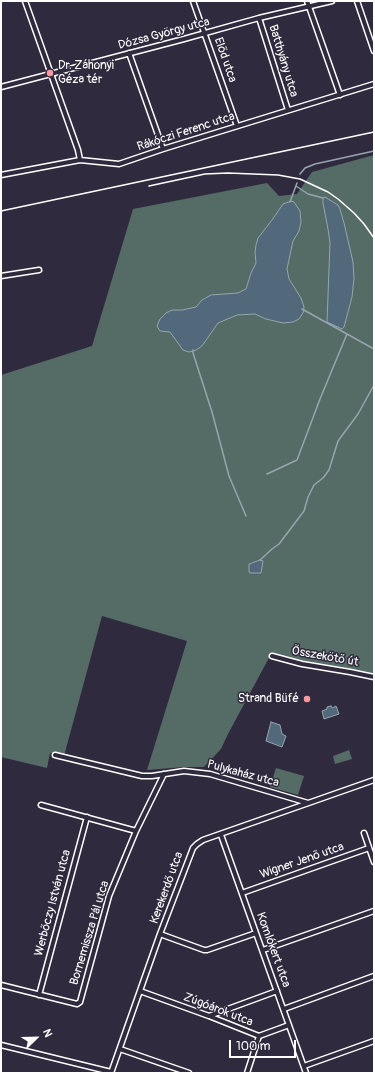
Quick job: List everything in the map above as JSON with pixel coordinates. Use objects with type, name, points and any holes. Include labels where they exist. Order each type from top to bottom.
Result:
[{"type":"street","points":[[26,1],[78,150],[80,160]]},
{"type":"street","name":"Előd utca","points":[[194,1],[237,126]]},
{"type":"street","points":[[307,1],[340,95]]},
{"type":"street","name":"Dózsa György utca","points":[[1,87],[259,18],[332,1]]},
{"type":"street","points":[[357,1],[374,51]]},
{"type":"street","name":"Batthyány utca","points":[[259,18],[288,110]]},
{"type":"street","points":[[128,53],[163,149]]},
{"type":"street","name":"Rákóczi Ferenc utca","points":[[1,175],[80,160],[119,164],[374,84]]},
{"type":"street","points":[[1,276],[39,270]]},
{"type":"street","name":"Összekötő út","points":[[272,656],[302,664],[374,677]]},
{"type":"street","name":"Pulykaház utca","points":[[55,755],[142,776],[184,771],[210,774],[308,803]]},
{"type":"street","name":"Bornemissza Pál utca","points":[[1,985],[77,1004],[80,1002],[109,896],[136,831],[164,774]]},
{"type":"street","name":"Kerekerdő utca","points":[[111,1073],[160,934],[193,848],[203,840],[221,835],[374,780]]},
{"type":"street","points":[[41,805],[136,831]]},
{"type":"street","name":"Werbőczy István utca","points":[[39,995],[87,817]]},
{"type":"street","points":[[364,833],[374,862]]},
{"type":"street","name":"Komlókert utca","points":[[221,835],[278,991],[306,1073]]},
{"type":"street","name":"Wigner Jenő utca","points":[[242,893],[369,848]]},
{"type":"street","points":[[263,950],[374,911]]},
{"type":"street","points":[[160,934],[207,950],[256,933]]},
{"type":"street","points":[[284,1009],[374,976]]},
{"type":"street","name":"Zúgóárok utca","points":[[140,991],[259,1036],[289,1025]]},
{"type":"street","points":[[209,1016],[278,991]]},
{"type":"street","points":[[247,1073],[259,1036]]},
{"type":"street","points":[[304,1066],[374,1041]]},
{"type":"street","points":[[1,1045],[111,1073]]},
{"type":"street","points":[[120,1049],[189,1073]]},
{"type":"green space","points":[[374,155],[374,677],[270,656],[221,749],[204,767],[147,770],[187,641],[102,616],[64,756],[50,753],[47,768],[1,757],[1,375],[92,346],[133,209],[267,183],[279,196],[297,194],[312,172]]},
{"type":"green space","points":[[349,750],[352,759],[335,764],[333,756]]},
{"type":"green space","points":[[276,768],[304,776],[298,795],[270,787]]},
{"type":"water","points":[[325,197],[338,205],[340,209],[353,262],[354,278],[352,297],[344,327],[342,329],[327,322],[330,243],[323,203],[323,198]]},
{"type":"water","points":[[291,201],[294,202],[300,211],[301,222],[299,231],[293,241],[287,269],[289,279],[301,298],[304,307],[303,313],[299,319],[293,322],[283,323],[266,319],[255,314],[237,315],[218,323],[202,346],[189,352],[183,350],[170,332],[160,331],[157,326],[160,319],[172,310],[182,310],[196,307],[202,300],[211,295],[238,293],[246,289],[256,263],[255,252],[258,238],[283,204]]},
{"type":"water","points":[[260,560],[263,561],[261,573],[250,573],[249,564]]},
{"type":"water","points":[[331,706],[332,708],[336,706],[339,714],[324,719],[322,711]]},
{"type":"water","points":[[271,722],[280,725],[282,734],[286,736],[282,747],[266,741]]},
{"type":"waterway","points":[[300,174],[305,168],[315,164],[374,151]]},
{"type":"waterway","points":[[290,202],[297,183]]},
{"type":"waterway","points":[[296,186],[308,194],[323,198]]},
{"type":"waterway","points":[[302,309],[374,349]]},
{"type":"waterway","points":[[267,474],[297,460],[347,334]]},
{"type":"waterway","points":[[193,350],[212,412],[229,476],[246,516]]},
{"type":"waterway","points":[[260,560],[279,544],[304,511],[308,497],[314,485],[323,478],[329,470],[338,441],[358,414],[374,385]]},
{"type":"railway","points":[[1,211],[374,132]]},
{"type":"railway","points":[[149,186],[205,174],[228,173],[278,175],[300,179],[328,192],[338,199],[354,213],[374,238]]},
{"type":"place","name":"Dr. Záhonyi Géza tér","points":[[50,73]]},
{"type":"place","name":"Strand Büfé","points":[[307,699]]}]
